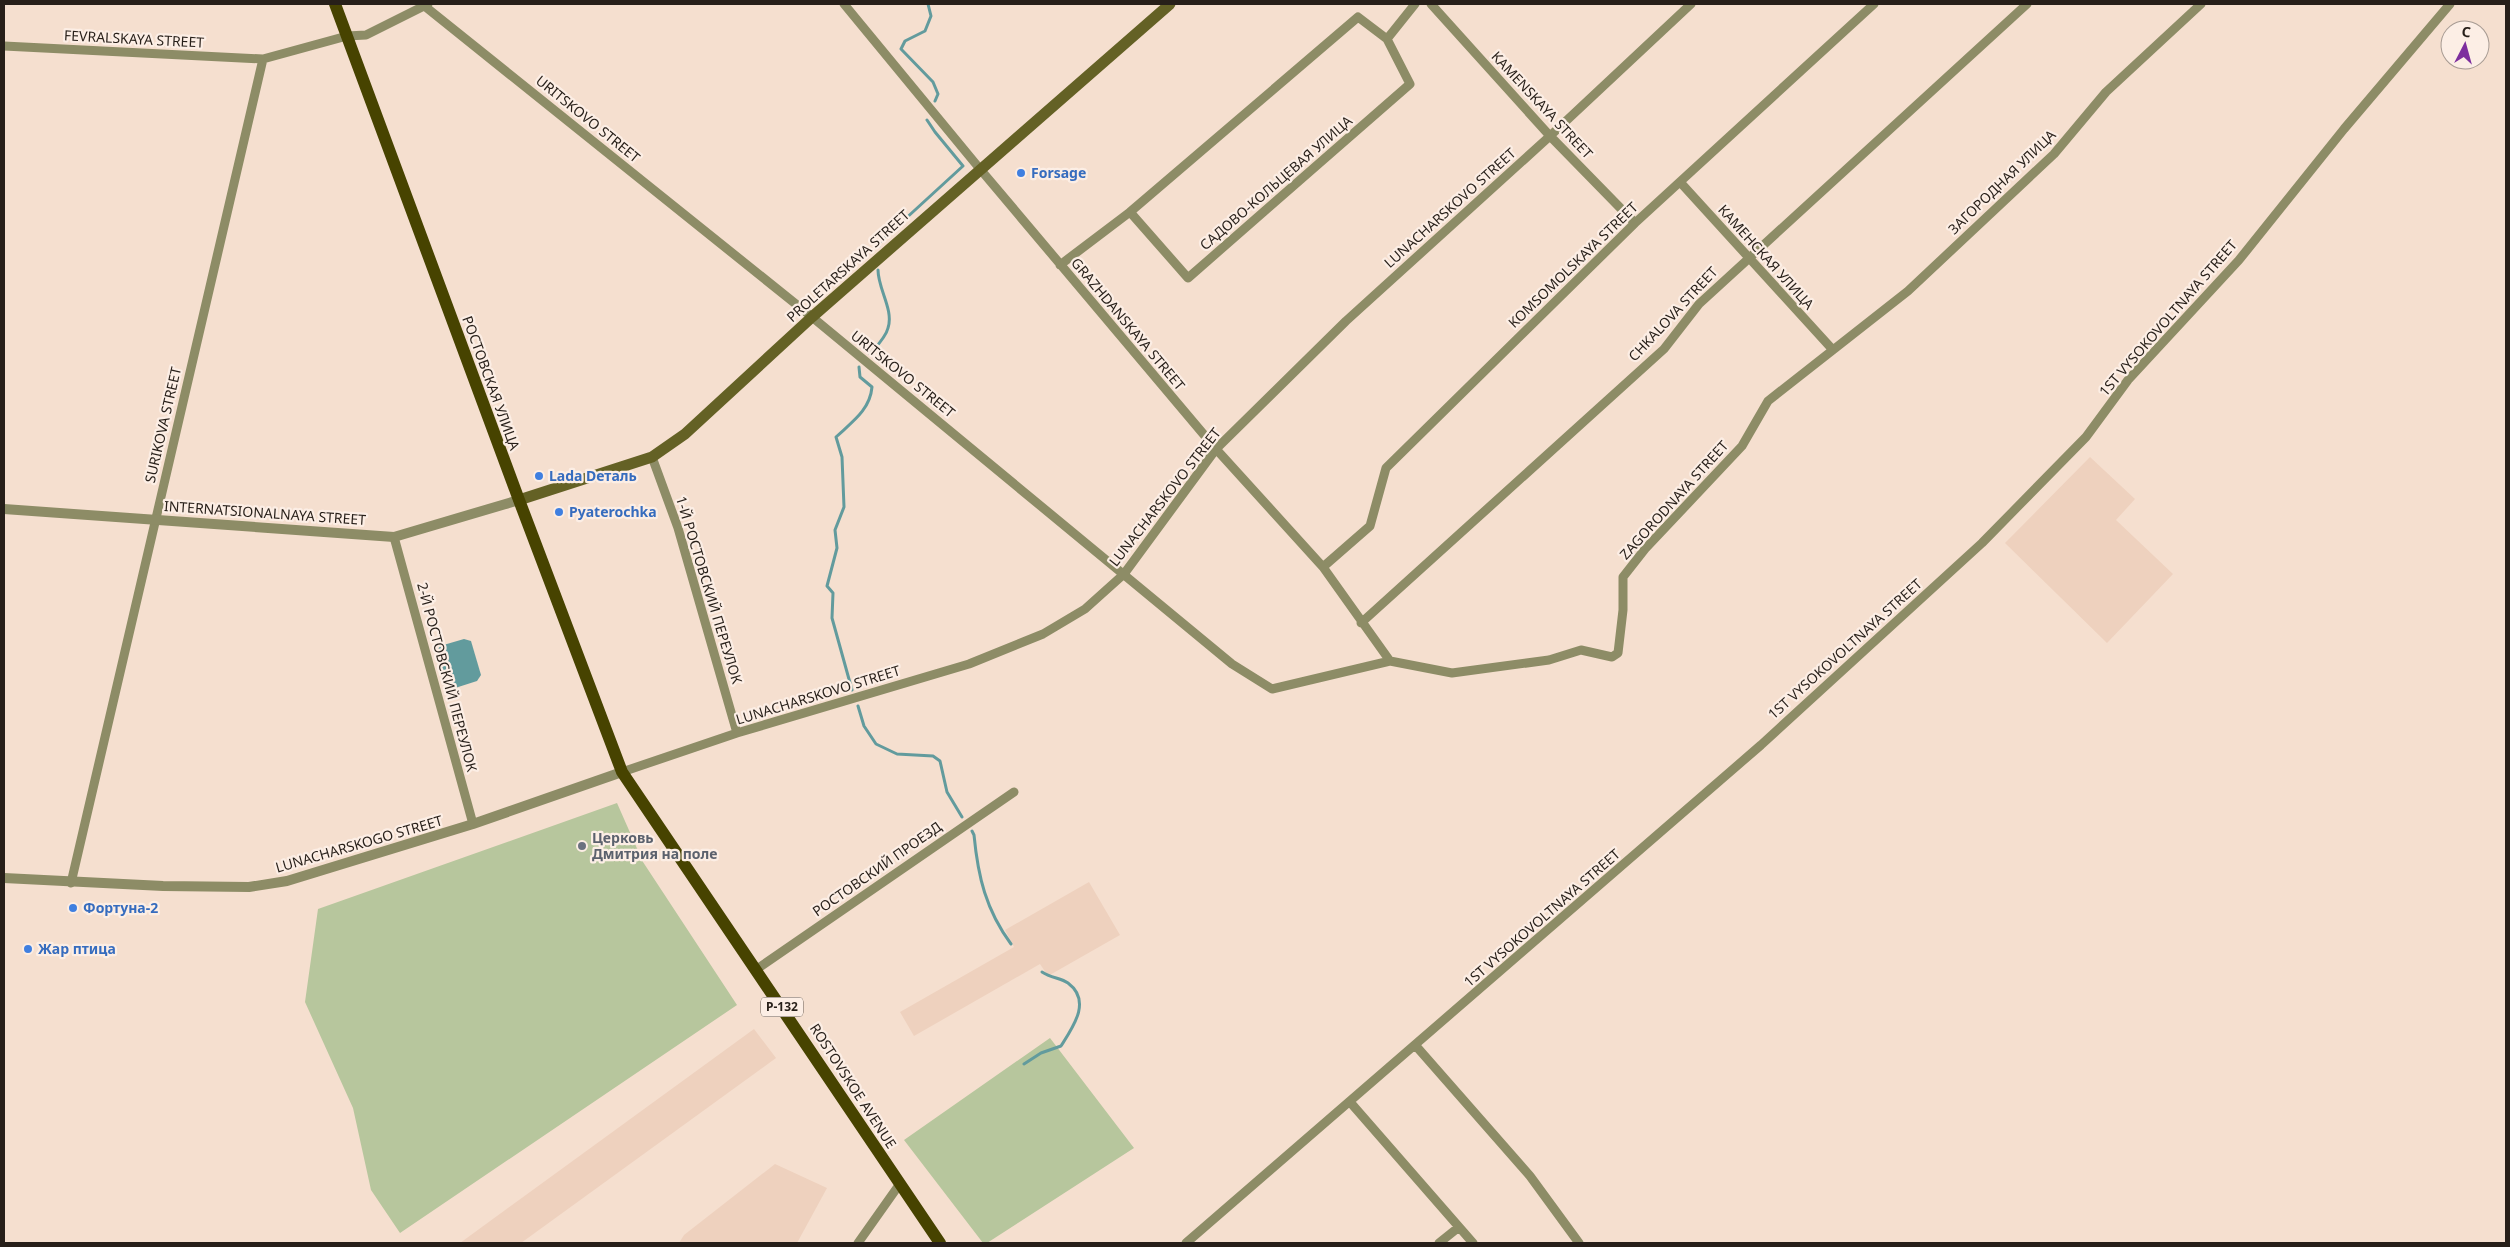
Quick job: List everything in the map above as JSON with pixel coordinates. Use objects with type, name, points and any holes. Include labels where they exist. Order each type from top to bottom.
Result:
[{"type":"main road","name":"РОСТОВСКАЯ УЛИЦА","points":[[335,4],[622,772]]},
{"type":"main road","name":"PROLETARSKAYA STREET","points":[[519,500],[652,457],[686,434],[812,317],[1170,4]]},
{"type":"main road","name":"ROSTOVSKOE AVENUE","points":[[622,772],[757,969],[899,1185],[940,1243]]},
{"type":"street","points":[[263,59],[347,36],[366,35],[425,4]]},
{"type":"street","name":"URITSKOVO STREET","points":[[425,4],[812,317],[1232,664],[1272,690],[1390,661]]},
{"type":"street","name":"GRAZHDANSKAYA STREET","points":[[844,4],[980,170],[1216,449],[1323,568],[1390,661]]},
{"type":"street","points":[[1388,39],[1415,4]]},
{"type":"street","name":"KAMENSKAYA STREET","points":[[1431,4],[1550,136],[1635,223]]},
{"type":"street","name":"LUNACHARSKOVO STREET","points":[[622,772],[737,733],[970,664],[1043,634],[1085,609],[1124,574],[1216,449],[1346,321],[1550,136],[1691,4]]},
{"type":"street","name":"KOMSOMOLSKAYA STREET","points":[[1323,568],[1370,526],[1386,468],[1635,223],[1874,4]]},
{"type":"street","name":"CHKALOVA STREET","points":[[1361,623],[1664,348],[1699,304],[2027,4]]},
{"type":"street","name":"ЗАГОРОДНАЯ УЛИЦА","points":[[1833,350],[1908,291],[1929,272],[2054,154],[2106,92],[2201,4]]},
{"type":"street","name":"1ST VYSOKOVOLTNAYA STREET","points":[[1186,1243],[1416,1046],[1761,745],[1982,543],[2086,437],[2128,380],[2238,260],[2344,129],[2450,4]]},
{"type":"street","name":"САДОВО-КОЛЬЦЕВАЯ УЛИЦА","points":[[1060,265],[1130,212],[1358,17],[1388,39],[1410,84],[1188,278],[1130,212]]},
{"type":"street","name":"FEVRALSKAYA STREET","points":[[4,46],[263,59]]},
{"type":"street","name":"SURIKOVA STREET","points":[[71,883],[263,59]]},
{"type":"street","name":"КАМЕНСКАЯ УЛИЦА","points":[[1680,182],[1833,350]]},
{"type":"street","name":"ZAGORODNAYA STREET","points":[[1390,661],[1452,673],[1549,660],[1581,650],[1612,657],[1618,653],[1623,610],[1623,577],[1645,549],[1742,446],[1768,401],[1833,350]]},
{"type":"street","name":"1-Й РОСТОВСКИЙ ПЕРЕУЛОК","points":[[652,457],[678,528],[737,733]]},
{"type":"street","name":"INTERNATSIONALNAYA STREET","points":[[4,509],[394,537],[519,500]]},
{"type":"street","name":"2-Й РОСТОВСКИЙ ПЕРЕУЛОК","points":[[394,537],[473,824]]},
{"type":"street","name":"LUNACHARSKOGO STREET","points":[[4,878],[71,883],[250,887],[286,881],[473,824],[622,772]]},
{"type":"street","name":"РОСТОВСКИЙ ПРОЕЗД","points":[[757,969],[1014,792]]},
{"type":"street","points":[[1416,1046],[1530,1176],[1579,1243]]},
{"type":"street","points":[[1350,1102],[1473,1243]]},
{"type":"street","points":[[858,1243],[899,1185]]},
{"type":"street","points":[[1439,1243],[1459,1227]]},
{"type":"shaded area","points":[[2090,457],[2135,499],[2116,520],[2173,574],[2107,643],[2005,543]]},
{"type":"shaded area","points":[[1089,882],[1120,935],[1048,976],[1040,964],[914,1036],[900,1012],[1014,947],[1005,930]]},
{"type":"shaded area","points":[[754,1029],[776,1058],[521,1243],[460,1243]]},
{"type":"shaded area","points":[[775,1164],[827,1188],[797,1243],[679,1243],[684,1235]]},
{"type":"green space","points":[[617,803],[643,862],[737,1005],[400,1233],[371,1190],[353,1108],[305,1002],[318,909]]},
{"type":"green space","points":[[1050,1038],[1134,1148],[987,1243],[983,1243],[904,1140]]},
{"type":"water","points":[[464,639],[471,641],[481,675],[477,681],[452,689],[448,687],[437,652],[440,646]]},
{"type":"waterway","points":[[928,4],[931,16],[925,31],[905,41],[901,49],[933,82],[938,94],[935,101]]},
{"type":"waterway","points":[[879,246],[879,243],[963,166],[927,120]]},
{"type":"waterway","points":[[870,354],[885,335],[889,321],[878,270]]},
{"type":"waterway","points":[[852,690],[832,618],[833,593],[827,586],[837,548],[835,530],[844,507],[842,457],[836,437],[854,421],[864,409],[871,395],[872,387],[860,377],[859,367]]},
{"type":"waterway","points":[[858,706],[864,726],[876,744],[897,754],[933,756],[940,761],[947,792],[962,817]]},
{"type":"waterway","points":[[972,831],[981,879],[989,906],[1011,944]]},
{"type":"waterway","points":[[1024,1064],[1041,1053],[1061,1046],[1071,1031],[1078,1014],[1079,998],[1075,990],[1065,981],[1042,972]]},
{"type":"place","name":"Forsage","points":[[1021,173]]},
{"type":"place","name":"Lada Dеталь","points":[[539,476]]},
{"type":"place","name":"Pyaterochka","points":[[559,512]]},
{"type":"place","name":"Церковь Дмитрия на поле","points":[[582,846]]},
{"type":"place","name":"Фортуна-2","points":[[73,908]]},
{"type":"place","name":"Жар птица","points":[[28,949]]}]
